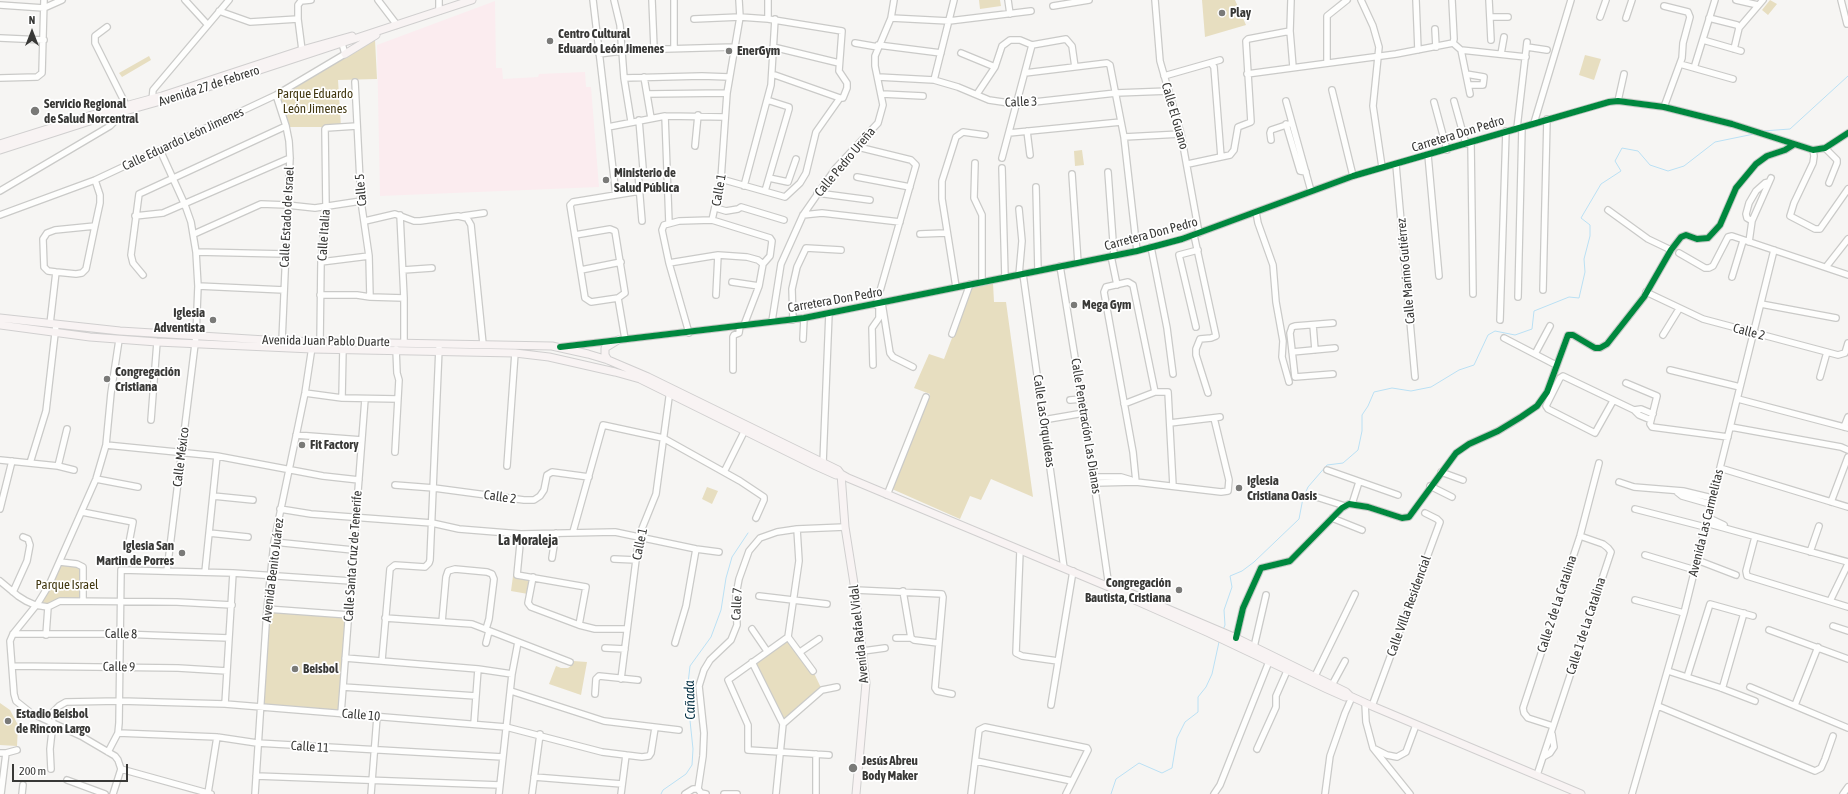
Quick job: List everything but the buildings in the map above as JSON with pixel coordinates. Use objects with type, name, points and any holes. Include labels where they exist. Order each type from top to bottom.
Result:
[{"type":"main road","name":"Avenida 27 de Febrero","points":[[152,101],[302,50],[371,33],[472,0]]},
{"type":"main road","points":[[344,54],[386,28]]},
{"type":"main road","name":"Avenida 27 de Febrero","points":[[0,144],[152,101],[341,41]]},
{"type":"main road","name":"Avenida 27 de Febrero","points":[[0,150],[125,109]]},
{"type":"main road","name":"Avenida Juan Pablo Duarte","points":[[0,318],[119,340],[195,344],[312,345],[320,342],[404,342],[439,347],[515,353],[647,379]]},
{"type":"main road","name":"Avenida Juan Pablo Duarte","points":[[0,325],[282,341],[342,348],[396,349],[483,344],[575,347],[608,360],[647,379]]},
{"type":"main road","points":[[586,366],[591,364],[605,348],[621,339]]},
{"type":"main road","points":[[575,347],[572,358],[577,364]]},
{"type":"main road","points":[[605,348],[605,355],[608,360]]},
{"type":"main road","points":[[647,379],[746,428],[838,470],[841,474],[1112,588],[1123,590],[1270,658],[1315,676],[1346,692],[1351,697]]},
{"type":"main road","points":[[746,428],[823,469],[836,475],[841,474]]},
{"type":"main road","name":"Avenida Rafael Vidal","points":[[841,474],[846,526],[866,683],[856,794]]},
{"type":"main road","points":[[1233,640],[1254,647],[1287,671],[1345,697],[1351,697],[1581,794]]},
{"type":"street","points":[[0,78],[40,76],[42,74],[44,0]]},
{"type":"street","points":[[0,5],[44,8],[62,0]]},
{"type":"street","points":[[185,0],[207,24]]},
{"type":"street","points":[[152,101],[153,90],[207,24],[229,0]]},
{"type":"street","points":[[302,50],[298,19],[299,2],[311,0]]},
{"type":"street","points":[[378,0],[397,25]]},
{"type":"street","points":[[439,0],[439,11]]},
{"type":"street","points":[[593,0],[616,195]]},
{"type":"street","points":[[614,0],[620,25],[624,78],[631,121]]},
{"type":"street","points":[[652,0],[654,48]]},
{"type":"street","points":[[674,0],[674,48]]},
{"type":"street","name":"Calle 1","points":[[669,223],[712,220],[716,208],[722,179],[725,117],[729,77],[740,17],[739,0]]},
{"type":"street","points":[[768,0],[768,19]]},
{"type":"street","name":"Calle Pedro Ureña","points":[[772,321],[781,264],[803,215],[835,169],[858,147],[878,123],[883,104],[875,56],[891,18],[894,0]]},
{"type":"street","points":[[934,80],[954,0]]},
{"type":"street","points":[[1008,0],[1010,14]]},
{"type":"street","points":[[1052,6],[1089,0]]},
{"type":"street","name":"Calle El Guano","points":[[1155,0],[1160,61],[1182,134],[1188,164],[1198,250],[1216,336],[1200,339],[1196,349],[1196,354],[1208,393]]},
{"type":"street","points":[[1291,0],[1290,31],[1293,67]]},
{"type":"street","points":[[1327,62],[1327,16],[1347,0]]},
{"type":"street","points":[[1361,0],[1377,38],[1379,57],[1373,106],[1382,167]]},
{"type":"street","points":[[1416,0],[1418,50]]},
{"type":"street","points":[[1452,0],[1454,39],[1452,43]]},
{"type":"street","points":[[1489,0],[1490,40]]},
{"type":"street","points":[[1534,123],[1571,0]]},
{"type":"street","points":[[1600,17],[1606,0]]},
{"type":"street","points":[[1626,18],[1632,0]]},
{"type":"street","points":[[1694,68],[1715,0]]},
{"type":"street","points":[[1736,0],[1758,5]]},
{"type":"street","points":[[1734,49],[1739,28],[1763,0]]},
{"type":"street","points":[[1841,0],[1847,24]]},
{"type":"street","points":[[1664,6],[1686,11],[1690,14],[1680,64],[1664,107]]},
{"type":"street","points":[[891,18],[949,21],[1031,11]]},
{"type":"street","points":[[219,12],[250,22],[298,19]]},
{"type":"street","points":[[694,19],[740,17],[768,19],[842,30],[839,71],[847,86],[843,98],[840,98],[816,132],[806,174],[787,197],[722,179]]},
{"type":"street","points":[[1490,17],[1508,17]]},
{"type":"street","points":[[1709,18],[1737,25],[1739,28]]},
{"type":"street","points":[[744,186],[767,100],[772,74],[775,20]]},
{"type":"street","points":[[0,191],[110,126],[125,109],[94,43],[95,36],[107,27]]},
{"type":"street","points":[[1435,29],[1436,47]]},
{"type":"street","points":[[1188,164],[1230,155],[1234,150],[1238,127],[1251,122],[1247,74],[1246,41],[1248,38],[1290,31]]},
{"type":"street","points":[[1501,54],[1504,37]]},
{"type":"street","points":[[0,38],[44,40]]},
{"type":"street","points":[[977,94],[995,67],[1002,46],[1007,41],[1020,40],[1032,45],[1063,39],[1069,41],[1072,46],[1076,67]]},
{"type":"street","points":[[1703,40],[1741,51]]},
{"type":"street","points":[[341,41],[344,54]]},
{"type":"street","points":[[855,43],[941,53]]},
{"type":"street","points":[[1247,74],[1327,62],[1379,57],[1452,43]]},
{"type":"street","points":[[1452,43],[1461,50],[1526,57]]},
{"type":"street","points":[[1518,297],[1519,128],[1527,44],[1546,50]]},
{"type":"street","points":[[1002,158],[1032,45]]},
{"type":"street","points":[[600,54],[654,48],[735,47]]},
{"type":"street","points":[[773,47],[839,63]]},
{"type":"street","points":[[1461,50],[1470,94]]},
{"type":"street","points":[[961,53],[995,67]]},
{"type":"street","name":"Calle Eduardo León Jimenes","points":[[0,215],[95,180],[160,150],[276,95],[344,54]]},
{"type":"street","points":[[1164,76],[1220,60]]},
{"type":"street","points":[[1211,63],[1214,67],[1221,157]]},
{"type":"street","points":[[1680,64],[1733,79]]},
{"type":"street","points":[[1025,73],[1110,65],[1124,137],[1137,251]]},
{"type":"street","points":[[772,74],[840,98]]},
{"type":"street","points":[[1466,74],[1484,76],[1483,86],[1469,85]]},
{"type":"street","points":[[1618,101],[1624,74]]},
{"type":"street","points":[[644,77],[651,118]]},
{"type":"street","points":[[624,78],[729,77]]},
{"type":"street","name":"Calle 3","points":[[878,77],[934,80],[977,94],[998,103],[1016,104],[1116,93],[1169,91]]},
{"type":"street","name":"Calle 5","points":[[356,82],[361,202],[365,220],[369,256],[370,297]]},
{"type":"street","points":[[1332,90],[1353,176]]},
{"type":"street","points":[[647,94],[727,93]]},
{"type":"street","points":[[882,94],[923,96]]},
{"type":"street","name":"Calle Estado de Israel","points":[[276,95],[286,126],[290,158],[282,341]]},
{"type":"street","points":[[765,191],[789,109],[767,100]]},
{"type":"street","points":[[1286,101],[1289,124],[1306,172],[1311,192]]},
{"type":"street","points":[[1454,101],[1468,143],[1473,294]]},
{"type":"street","name":"Carretera Don Pedro","points":[[575,347],[621,339],[804,318],[878,304],[1004,276],[1038,271],[1137,251],[1196,234],[1353,176],[1382,167],[1396,165],[1596,105],[1618,101],[1664,107],[1732,124],[1793,145]]},
{"type":"street","points":[[1434,102],[1447,150]]},
{"type":"street","points":[[608,127],[631,121],[665,116],[698,115],[725,117]]},
{"type":"street","points":[[695,146],[698,115]]},
{"type":"street","points":[[665,116],[669,223],[664,225],[662,230],[669,263],[689,332]]},
{"type":"street","points":[[1543,290],[1547,119]]},
{"type":"street","points":[[639,120],[643,168]]},
{"type":"street","points":[[1009,132],[1121,122]]},
{"type":"street","points":[[1271,140],[1271,130],[1289,124]]},
{"type":"street","points":[[143,275],[133,263],[131,255],[139,194],[286,126]]},
{"type":"street","name":"Calle Italia","points":[[320,342],[320,295],[326,207],[326,128],[357,126]]},
{"type":"street","points":[[1028,131],[1030,155]]},
{"type":"street","points":[[956,287],[946,233],[941,190],[954,140],[958,134],[963,132],[985,135]]},
{"type":"street","points":[[1500,320],[1506,132]]},
{"type":"street","points":[[1233,640],[1243,608],[1261,568],[1290,561],[1345,506],[1352,504],[1406,518],[1441,472],[1462,448],[1498,431],[1537,406],[1547,392],[1568,335],[1573,335],[1595,348],[1604,346],[1646,292],[1680,237],[1684,235],[1697,239],[1708,238],[1720,225],[1736,188],[1756,164],[1767,156],[1785,150],[1793,145],[1813,150],[1825,148],[1848,133]]},
{"type":"street","points":[[1124,137],[1182,134]]},
{"type":"street","points":[[858,147],[915,163],[916,168],[878,304],[880,315],[872,328],[871,338],[873,365]]},
{"type":"street","points":[[1825,148],[1837,160],[1829,183]]},
{"type":"street","points":[[160,150],[185,205],[194,234],[198,286],[196,336]]},
{"type":"street","points":[[1813,150],[1813,162],[1794,203],[1790,216],[1816,229],[1820,229],[1848,189]]},
{"type":"street","points":[[1428,155],[1439,276]]},
{"type":"street","points":[[135,216],[163,213],[185,205],[290,158]]},
{"type":"street","points":[[769,178],[788,182],[796,159]]},
{"type":"street","points":[[975,163],[974,198],[982,215],[982,282]]},
{"type":"street","name":"Calle Marino Gutiérrez","points":[[1396,165],[1415,377]]},
{"type":"street","points":[[1002,168],[1004,276]]},
{"type":"street","points":[[1108,172],[1113,256],[1117,285]]},
{"type":"street","points":[[638,173],[642,221]]},
{"type":"street","points":[[1072,174],[1078,263]]},
{"type":"street","points":[[857,177],[910,187]]},
{"type":"street","points":[[95,180],[100,199],[95,226],[86,269],[79,274],[48,271],[44,267],[44,236],[55,230],[95,226]]},
{"type":"street","points":[[1732,277],[1752,221],[1770,180],[1764,183],[1749,203],[1746,214],[1747,218],[1752,221]]},
{"type":"street","points":[[1036,187],[1038,271]]},
{"type":"street","points":[[575,235],[614,229],[621,262],[625,293],[618,298],[590,302],[585,298],[575,235],[571,203],[640,190]]},
{"type":"street","points":[[817,193],[870,200]]},
{"type":"street","points":[[194,234],[260,204],[287,205],[304,208],[326,207],[361,202]]},
{"type":"street","points":[[716,208],[726,210],[738,209],[741,206],[784,220]]},
{"type":"street","name":"Calle Las Orquídeas","points":[[1019,209],[1022,226],[1021,274],[1044,420],[1064,568]]},
{"type":"street","points":[[1608,210],[1648,239],[1671,250]]},
{"type":"street","points":[[1256,212],[1258,223],[1273,265],[1276,307],[1283,341],[1282,357],[1289,380],[1296,376],[1333,374]]},
{"type":"street","points":[[365,220],[389,214],[400,215],[414,221],[420,221],[465,217],[484,213]]},
{"type":"street","points":[[803,215],[822,213],[900,222]]},
{"type":"street","points":[[400,215],[404,298],[404,342]]},
{"type":"street","points":[[465,217],[471,225],[483,344]]},
{"type":"street","points":[[712,220],[772,238],[770,256],[763,264],[759,286],[739,333],[734,335],[733,370]]},
{"type":"street","points":[[920,234],[946,233]]},
{"type":"street","points":[[1679,253],[1705,268],[1709,268],[1713,266],[1728,237],[1732,236],[1848,275]]},
{"type":"street","points":[[1826,267],[1848,239]]},
{"type":"street","points":[[1151,247],[1167,328],[1173,374]]},
{"type":"street","points":[[792,320],[792,289],[797,267],[806,248],[841,250]]},
{"type":"street","points":[[1196,327],[1179,255],[1198,250]]},
{"type":"street","name":"Avenida Las Carmelitas","points":[[1632,794],[1669,670],[1684,613],[1774,250]]},
{"type":"street","points":[[196,252],[285,254]]},
{"type":"street","points":[[669,263],[718,255],[747,257],[758,260],[763,264]]},
{"type":"street","points":[[716,295],[718,255]]},
{"type":"street","points":[[322,262],[369,256]]},
{"type":"street","points":[[581,270],[621,262]]},
{"type":"street","name":"Calle Penetración Las Dianas","points":[[1060,266],[1112,588]]},
{"type":"street","points":[[403,270],[432,268]]},
{"type":"street","points":[[30,463],[46,411],[54,327],[56,272]]},
{"type":"street","points":[[732,282],[759,286]]},
{"type":"street","points":[[1136,482],[1104,290],[1106,287],[1131,283],[1155,392]]},
{"type":"street","points":[[952,334],[970,284]]},
{"type":"street","points":[[198,286],[284,290]]},
{"type":"street","name":"Calle 2","points":[[1646,292],[1679,309],[1703,319],[1827,352],[1842,355],[1848,343]]},
{"type":"street","points":[[320,295],[357,295],[404,298]]},
{"type":"street","points":[[618,298],[621,339]]},
{"type":"street","points":[[878,304],[890,353],[893,357],[913,367]]},
{"type":"street","points":[[1761,304],[1836,318]]},
{"type":"street","points":[[1663,335],[1679,309]]},
{"type":"street","points":[[823,463],[829,313]]},
{"type":"street","points":[[803,339],[804,318]]},
{"type":"street","points":[[1296,376],[1290,333],[1292,327],[1333,323]]},
{"type":"street","points":[[1313,325],[1315,350]]},
{"type":"street","points":[[1535,354],[1550,326]]},
{"type":"street","points":[[1282,334],[1290,333]]},
{"type":"street","name":"Calle México","points":[[167,571],[196,336]]},
{"type":"street","points":[[1504,338],[1556,365]]},
{"type":"street","points":[[113,794],[120,769],[118,760],[108,752],[53,722],[30,713],[16,701],[14,694],[10,641],[13,634],[49,585],[96,479],[106,444],[111,393],[119,340]]},
{"type":"street","points":[[1283,341],[1291,340]]},
{"type":"street","points":[[151,420],[157,342]]},
{"type":"street","name":"Avenida Benito Juárez","points":[[255,794],[267,609],[274,542],[305,393],[312,345]]},
{"type":"street","points":[[382,660],[389,572],[392,567],[399,565],[421,567],[427,566],[430,560],[439,347]]},
{"type":"street","points":[[342,348],[342,398]]},
{"type":"street","points":[[1292,352],[1335,348]]},
{"type":"street","points":[[395,452],[399,380],[397,373],[396,349]]},
{"type":"street","points":[[1820,377],[1827,352]]},
{"type":"street","points":[[507,466],[515,353]]},
{"type":"street","points":[[1670,370],[1740,387]]},
{"type":"street","points":[[1613,401],[1595,433],[1548,409],[1546,406],[1560,378],[1563,376],[1634,410],[1639,415],[1652,417]]},
{"type":"street","points":[[1626,383],[1657,396],[1650,425],[1652,427],[1728,437]]},
{"type":"street","name":"Calle 1","points":[[621,679],[639,536],[656,494],[670,391]]},
{"type":"street","points":[[1124,404],[1155,392],[1168,392],[1174,486]]},
{"type":"street","points":[[305,393],[342,398],[398,399]]},
{"type":"street","points":[[888,495],[926,397]]},
{"type":"street","name":"Calle Santa Cruz de Tenerife","points":[[341,714],[365,399]]},
{"type":"street","points":[[1070,400],[1082,399]]},
{"type":"street","points":[[1738,399],[1846,427],[1848,417]]},
{"type":"street","points":[[1044,420],[1084,413]]},
{"type":"street","points":[[1094,480],[1136,482],[1221,492],[1228,491],[1229,480],[1217,417],[1170,423]]},
{"type":"street","points":[[573,532],[602,425],[663,438],[762,494],[764,500],[756,518]]},
{"type":"street","points":[[1731,427],[1840,447],[1848,450]]},
{"type":"street","points":[[724,472],[746,428]]},
{"type":"street","points":[[58,466],[67,429]]},
{"type":"street","points":[[296,435],[362,440]]},
{"type":"street","points":[[106,444],[217,456],[322,476],[359,480]]},
{"type":"street","points":[[204,572],[217,456]]},
{"type":"street","points":[[1831,502],[1848,457]]},
{"type":"street","points":[[0,460],[58,466],[74,470]]},
{"type":"street","points":[[0,509],[12,461]]},
{"type":"street","name":"Calle 2 de La Catalina","points":[[1553,726],[1528,718],[1524,713],[1523,708],[1580,536],[1599,463]]},
{"type":"street","points":[[1720,468],[1848,508]]},
{"type":"street","points":[[1327,470],[1398,495]]},
{"type":"street","name":"Calle 2","points":[[395,485],[434,488],[512,499],[534,500],[542,494],[547,475],[552,472],[589,476]]},
{"type":"street","points":[[1441,472],[1463,480]]},
{"type":"street","points":[[96,479],[138,487]]},
{"type":"street","points":[[1352,504],[1359,482]]},
{"type":"street","points":[[1619,482],[1634,486],[1677,492],[1683,491],[1712,498]]},
{"type":"street","points":[[1430,486],[1452,497]]},
{"type":"street","points":[[1677,492],[1682,496],[1710,504]]},
{"type":"street","points":[[1310,495],[1345,506]]},
{"type":"street","points":[[213,496],[253,500]]},
{"type":"street","points":[[280,509],[311,514],[432,523],[459,529],[521,534],[615,532],[696,549],[719,552]]},
{"type":"street","points":[[1634,509],[1706,522],[1848,563],[1830,601]]},
{"type":"street","points":[[82,512],[134,522],[129,542]]},
{"type":"street","name":"Calle Villa Residencial","points":[[1368,704],[1440,522],[1437,519],[1425,514]]},
{"type":"street","points":[[1332,518],[1362,530]]},
{"type":"street","name":"Calle 7","points":[[698,789],[703,756],[704,733],[699,686],[704,670],[710,660],[731,640],[737,625],[736,595],[744,561],[749,551],[760,538],[777,532],[797,529],[846,526]]},
{"type":"street","points":[[1810,552],[1819,526]]},
{"type":"street","points":[[797,529],[798,561],[788,637],[813,671]]},
{"type":"street","points":[[209,533],[248,537]]},
{"type":"street","points":[[552,558],[556,533]]},
{"type":"street","points":[[521,534],[517,573],[519,575],[586,587],[579,625]]},
{"type":"street","name":"Calle 1 de La Catalina","points":[[1537,775],[1552,734],[1553,726],[1610,552],[1603,544],[1580,536]]},
{"type":"street","points":[[13,592],[27,561],[30,545],[28,539],[23,537]]},
{"type":"street","points":[[1755,537],[1746,571],[1747,576],[1848,607]]},
{"type":"street","points":[[274,542],[354,550]]},
{"type":"street","points":[[675,643],[686,606],[696,549]]},
{"type":"street","points":[[1020,550],[1016,653],[1022,656],[1058,661]]},
{"type":"street","points":[[1645,555],[1695,570]]},
{"type":"street","points":[[614,559],[636,560]]},
{"type":"street","points":[[1697,560],[1736,575]]},
{"type":"street","points":[[60,562],[77,564],[83,567],[83,601]]},
{"type":"street","points":[[442,622],[446,577],[448,571],[455,569],[487,572],[492,574],[494,579],[486,643]]},
{"type":"street","points":[[108,752],[118,733],[120,701],[121,570],[233,573],[351,581]]},
{"type":"street","points":[[1051,705],[1073,571]]},
{"type":"street","points":[[225,704],[233,573]]},
{"type":"street","points":[[533,577],[529,606],[579,625],[595,629],[627,629]]},
{"type":"street","points":[[0,581],[18,596],[35,605],[48,607],[60,601],[232,605]]},
{"type":"street","points":[[855,590],[942,594],[943,597],[935,688],[937,691],[952,694]]},
{"type":"street","points":[[902,591],[911,638]]},
{"type":"street","points":[[1315,676],[1355,594]]},
{"type":"street","points":[[1254,647],[1266,595]]},
{"type":"street","points":[[759,596],[827,604]]},
{"type":"street","points":[[1635,600],[1684,613]]},
{"type":"street","points":[[1687,676],[1710,604],[1753,616]]},
{"type":"street","points":[[46,635],[48,607]]},
{"type":"street","points":[[267,609],[349,615]]},
{"type":"street","points":[[1721,688],[1723,686],[1744,613]]},
{"type":"street","points":[[385,618],[472,624],[570,662]]},
{"type":"street","points":[[1833,626],[1848,631]]},
{"type":"street","points":[[752,629],[766,652]]},
{"type":"street","points":[[1769,630],[1848,659]]},
{"type":"street","name":"Calle 8","points":[[13,634],[120,634],[230,638]]},
{"type":"street","points":[[788,637],[728,680],[748,725],[748,750],[829,755]]},
{"type":"street","points":[[896,638],[911,638],[914,640],[938,643]]},
{"type":"street","points":[[800,652],[819,639]]},
{"type":"street","points":[[499,794],[512,674],[518,642]]},
{"type":"street","points":[[1795,705],[1818,647]]},
{"type":"street","points":[[605,648],[625,649]]},
{"type":"street","points":[[863,651],[885,648]]},
{"type":"street","points":[[345,658],[478,669],[512,674]]},
{"type":"street","points":[[1214,794],[1220,785],[1270,658]]},
{"type":"street","points":[[1332,685],[1345,661]]},
{"type":"street","points":[[752,662],[783,724],[776,794]]},
{"type":"street","name":"Calle 9","points":[[12,666],[120,667],[227,671]]},
{"type":"street","points":[[474,724],[478,669]]},
{"type":"street","points":[[1669,670],[1755,701]]},
{"type":"street","points":[[1257,749],[1276,706],[1276,696],[1287,671]]},
{"type":"street","points":[[594,694],[597,677],[638,680]]},
{"type":"street","points":[[343,686],[476,696]]},
{"type":"street","points":[[783,724],[822,690],[837,687]]},
{"type":"street","points":[[1750,687],[1848,728]]},
{"type":"street","points":[[511,691],[604,721],[679,730]]},
{"type":"street","points":[[1325,794],[1330,756],[1351,697]]},
{"type":"street","name":"Calle 10","points":[[46,719],[59,706],[66,702],[120,701],[225,704],[506,727],[540,734],[602,752],[642,757],[649,756],[652,750],[655,728]]},
{"type":"street","points":[[1368,704],[1366,722],[1373,748],[1408,794]]},
{"type":"street","points":[[1658,706],[1815,770],[1821,768],[1833,736]]},
{"type":"street","points":[[372,794],[377,717]]},
{"type":"street","points":[[51,769],[50,749],[53,722]]},
{"type":"street","points":[[1373,748],[1398,757],[1406,752],[1416,725]]},
{"type":"street","points":[[971,794],[979,730],[985,727],[1087,748],[1088,750],[1066,794]]},
{"type":"street","name":"Calle 11","points":[[118,733],[216,737],[258,743],[375,751],[503,757]]},
{"type":"street","points":[[532,794],[540,734]]},
{"type":"street","points":[[120,769],[210,794],[216,737]]},
{"type":"street","points":[[1,794],[3,753],[17,750]]},
{"type":"street","points":[[816,754],[816,794]]},
{"type":"street","points":[[621,794],[626,755]]},
{"type":"street","points":[[976,761],[1072,781]]},
{"type":"street","points":[[256,776],[372,782],[500,785]]},
{"type":"street","points":[[534,777],[622,784]]},
{"type":"street","points":[[67,780],[105,794]]},
{"type":"street","points":[[22,794],[23,785]]},
{"type":"street","points":[[1843,794],[1848,787]]},
{"type":"street","points":[[685,794],[693,789],[698,789],[701,793],[706,794]]},
{"type":"street","points":[[724,794],[737,794]]},
{"type":"shaded area","points":[[495,1],[496,68],[502,68],[503,79],[538,77],[539,74],[585,72],[586,87],[591,87],[599,187],[380,196],[377,45]]},
{"type":"green space","points":[[979,0],[1000,0],[1001,6],[980,9]]},
{"type":"green space","name":"Play","points":[[1202,0],[1235,0],[1246,25],[1205,37]]},
{"type":"green space","points":[[1770,0],[1777,4],[1768,15],[1762,10]]},
{"type":"green space","name":"Parque Eduardo León Jimenes","points":[[375,40],[377,79],[338,80],[341,127],[288,127],[279,93]]},
{"type":"green space","points":[[1585,55],[1601,59],[1594,80],[1579,75]]},
{"type":"green space","points":[[149,56],[151,60],[122,77],[119,73]]},
{"type":"green space","points":[[1082,150],[1084,165],[1075,166],[1074,151]]},
{"type":"green space","points":[[993,283],[994,302],[1006,302],[1033,497],[991,479],[981,500],[970,496],[960,519],[892,489],[930,394],[914,388],[929,354],[944,359],[971,288]]},
{"type":"green space","points":[[707,487],[718,491],[712,504],[702,499]]},
{"type":"green space","name":"Parque Israel","points":[[60,562],[81,565],[83,601],[60,601],[48,607],[38,603]]},
{"type":"green space","points":[[513,576],[530,578],[528,594],[511,591]]},
{"type":"green space","points":[[267,609],[349,615],[341,714],[260,707]]},
{"type":"green space","points":[[788,637],[813,671],[822,690],[783,724],[752,662]]},
{"type":"green space","points":[[573,661],[587,662],[581,695],[549,684],[556,666],[568,668],[572,665]]},
{"type":"green space","name":"Estadio Beisbol de Rincon Largo","points":[[0,703],[10,710],[18,725],[17,746],[0,745]]},
{"type":"waterway","points":[[1763,131],[1790,129],[1848,76]]},
{"type":"waterway","points":[[1223,630],[1225,625],[1224,610],[1232,587],[1230,576],[1242,571],[1254,562],[1299,519],[1303,498],[1308,487],[1327,465],[1343,463],[1358,450],[1362,431],[1362,415],[1374,392],[1392,388],[1411,391],[1431,387],[1459,370],[1474,365],[1488,335],[1495,331],[1515,335],[1532,329],[1534,311],[1569,297],[1579,298],[1585,272],[1584,259],[1590,236],[1590,225],[1581,218],[1601,184],[1621,171],[1615,161],[1622,148],[1638,151],[1650,165],[1668,171],[1684,166],[1715,142],[1754,134]]},
{"type":"waterway","name":"Cañada","points":[[661,794],[663,790],[686,774],[692,765],[693,749],[687,692],[690,666],[711,637],[721,610],[726,578],[732,557],[748,533]]},
{"type":"waterway","points":[[1111,794],[1116,779],[1139,763],[1162,773],[1172,768],[1177,738],[1185,722],[1198,712],[1198,697],[1206,687],[1212,674],[1219,642]]},
{"type":"cycle path","points":[[560,347],[804,318],[1137,251],[1182,239],[1353,176],[1609,102],[1618,101],[1664,107],[1732,124],[1813,150],[1825,148],[1848,133]]},
{"type":"cycle path","points":[[1236,638],[1243,608],[1261,568],[1290,561],[1342,508],[1349,504],[1368,507],[1402,518],[1409,517],[1456,453],[1469,444],[1498,431],[1537,406],[1547,392],[1568,335],[1573,335],[1595,348],[1600,348],[1607,344],[1644,297],[1671,250],[1681,237],[1686,235],[1697,239],[1708,238],[1720,225],[1736,188],[1756,164],[1767,156],[1785,150],[1793,145]]},
{"type":"place","name":"Play","points":[[1222,13]]},
{"type":"place","name":"Centro Cultural Eduardo León Jimenes","points":[[550,41]]},
{"type":"place","name":"EnerGym","points":[[729,51]]},
{"type":"place","name":"Servicio Regional de Salud Norcentral","points":[[35,111]]},
{"type":"place","name":"Ministerio de Salud Pública","points":[[606,180]]},
{"type":"place","name":"Mega Gym","points":[[1074,305]]},
{"type":"place","name":"Iglesia Adventista","points":[[213,320]]},
{"type":"place","name":"Congregación Cristiana","points":[[107,379]]},
{"type":"place","name":"Fit Factory","points":[[302,445]]},
{"type":"place","name":"Iglesia Cristiana Oasis","points":[[1239,488]]},
{"type":"place","name":"Iglesia San Martin de Porres","points":[[182,553]]},
{"type":"place","name":"Congregación Bautista, Cristiana","points":[[1179,590]]},
{"type":"place","name":"Beisbol","points":[[295,669]]},
{"type":"place","name":"Estadio Beisbol de Rincon Largo","points":[[8,721]]},
{"type":"place","name":"Jesús Abreu Body Maker","points":[[853,768]]},
{"type":"district","name":"La Moraleja","points":[[528,541]]}]
